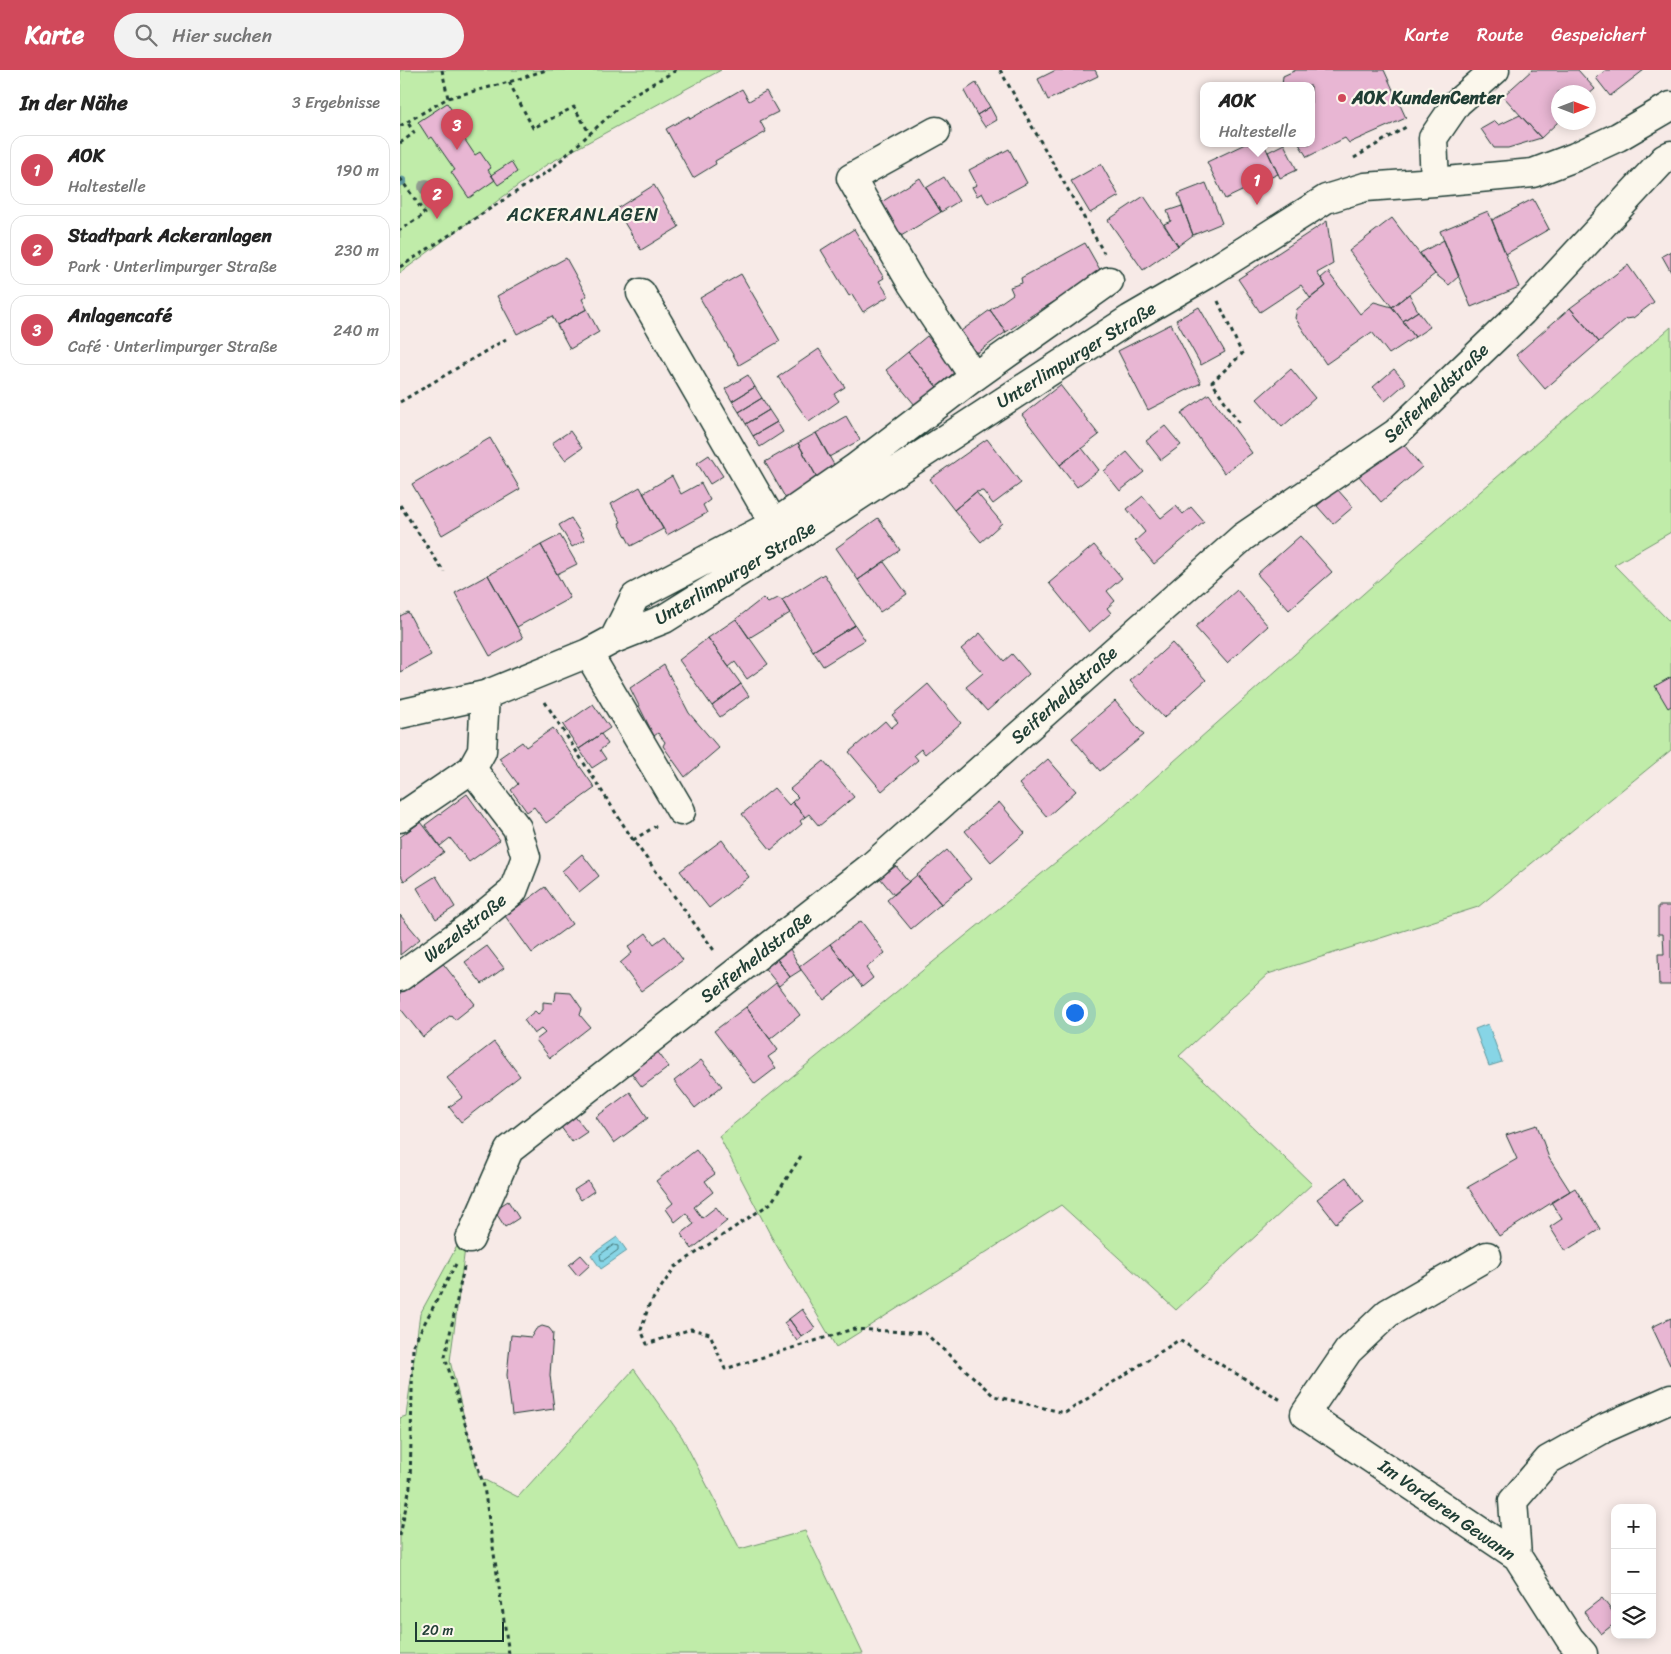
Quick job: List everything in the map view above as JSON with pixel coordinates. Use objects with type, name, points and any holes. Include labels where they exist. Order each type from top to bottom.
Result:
[{"type":"street","points":[[1435,182],[1433,138],[1457,103],[1495,70]]},
{"type":"street","name":"Unterlimpurger Straße","points":[[400,714],[485,695],[588,653],[614,639],[664,619],[1130,320],[1206,275],[1326,198],[1365,186],[1533,173],[1575,157],[1618,137],[1671,106]]},
{"type":"street","name":"Unterlimpurger Straße","points":[[936,131],[851,178],[912,284],[974,378]]},
{"type":"street","name":"Seiferheldstraße","points":[[470,1239],[508,1150],[872,866],[1243,537],[1396,433],[1522,312],[1664,159],[1671,154]]},
{"type":"street","name":"Unterlimpurger Straße","points":[[614,639],[635,597],[774,524],[855,468],[974,378],[1109,280]]},
{"type":"street","name":"Unterlimpurger Straße","points":[[641,293],[774,524]]},
{"type":"street","points":[[588,653],[681,811]]},
{"type":"street","points":[[400,818],[472,769],[482,751],[485,695]]},
{"type":"street","name":"Wezelstraße","points":[[400,977],[470,926],[513,891],[526,857],[517,828],[472,769]]},
{"type":"street","points":[[1305,1414],[1348,1351],[1388,1313],[1487,1256]]},
{"type":"street","points":[[1517,1556],[1513,1502],[1548,1460],[1605,1428],[1671,1400]]},
{"type":"street","name":"Im Vorderen Gewann","points":[[1305,1414],[1517,1556],[1570,1639],[1583,1654]]},
{"type":"path","points":[[442,70],[448,98]]},
{"type":"path","points":[[400,126],[448,98],[546,70]]},
{"type":"path","points":[[400,267],[550,170],[632,95],[677,70]]},
{"type":"path","points":[[1000,70],[1111,265],[1109,280]]},
{"type":"path","points":[[508,82],[533,128],[574,107],[590,134]]},
{"type":"path","points":[[400,143],[414,133],[407,121]]},
{"type":"path","points":[[400,178],[425,214],[400,230]]},
{"type":"path","points":[[1206,275],[1242,354],[1212,382],[1241,426]]},
{"type":"path","points":[[400,402],[506,339]]},
{"type":"path","points":[[400,505],[444,572]]},
{"type":"path","points":[[528,677],[634,840],[733,975]]},
{"type":"path","points":[[801,1156],[771,1202],[675,1267],[649,1305],[641,1330],[647,1344],[691,1329],[710,1334],[725,1369],[853,1329],[925,1333],[994,1396],[1064,1413],[1179,1340],[1305,1414]]},
{"type":"path","points":[[400,1536],[410,1487],[413,1345],[470,1239]]},
{"type":"path","points":[[470,1239],[445,1357],[484,1487],[509,1654]]},
{"type":"green space","points":[[400,70],[721,70],[546,165],[400,273]]},
{"type":"green space","points":[[1671,327],[1671,532],[1614,565],[1671,623],[1671,750],[1478,907],[1268,974],[1179,1056],[1312,1184],[1176,1310],[1061,1205],[836,1347],[771,1236],[719,1136],[1104,823],[1415,548]]},
{"type":"green space","points":[[468,1226],[450,1361],[479,1477],[518,1497],[634,1369],[682,1437],[740,1549],[805,1531],[863,1654],[400,1654],[400,1418],[406,1416],[420,1314]]},
{"type":"water","points":[[1488,1024],[1502,1062],[1489,1066],[1475,1029]]},
{"type":"water","points":[[617,1237],[627,1251],[601,1269],[591,1255]]},
{"type":"building","points":[[1056,70],[1095,70],[1098,76],[1048,100],[1038,79]]},
{"type":"building","points":[[1296,70],[1384,70],[1406,118],[1349,143],[1345,138],[1307,157],[1301,147],[1315,147],[1315,82],[1282,82],[1283,76]]},
{"type":"building","points":[[1532,70],[1578,70],[1591,85],[1551,85],[1551,129],[1541,138],[1503,96]]},
{"type":"building","points":[[1606,70],[1644,70],[1610,96],[1596,78]]},
{"type":"building","points":[[976,83],[990,107],[977,115],[964,91]]},
{"type":"building","points":[[742,89],[749,101],[766,91],[778,112],[760,121],[766,132],[715,161],[716,164],[693,178],[666,129],[689,116],[690,119]]},
{"type":"building","points":[[447,103],[457,118],[453,122],[475,155],[480,152],[491,168],[488,170],[495,180],[469,198],[451,172],[455,170],[432,137],[429,139],[418,122]]},
{"type":"building","points":[[990,107],[997,120],[985,127],[977,115]]},
{"type":"building","points":[[1520,115],[1541,138],[1508,148],[1494,148],[1481,129],[1495,121],[1499,125]]},
{"type":"building","points":[[1239,147],[1265,147],[1278,174],[1225,199],[1207,162]]},
{"type":"building","points":[[1278,147],[1286,147],[1297,170],[1280,178],[1268,152]]},
{"type":"building","points":[[1009,149],[1027,183],[988,204],[982,193],[977,196],[972,187],[977,185],[969,170]]},
{"type":"building","points":[[511,162],[517,172],[498,185],[491,175]]},
{"type":"building","points":[[1101,164],[1119,196],[1090,213],[1071,181]]},
{"type":"building","points":[[944,177],[959,201],[941,212],[926,188]]},
{"type":"building","points":[[920,178],[941,212],[901,236],[880,203]]},
{"type":"building","points":[[1206,183],[1222,223],[1193,235],[1178,194]]},
{"type":"building","points":[[654,185],[679,227],[641,250],[616,209]]},
{"type":"building","points":[[1144,196],[1178,246],[1143,270],[1108,220]]},
{"type":"building","points":[[1533,199],[1549,229],[1506,254],[1492,220]]},
{"type":"building","points":[[1182,206],[1193,235],[1178,246],[1164,224],[1171,221],[1167,211]]},
{"type":"building","points":[[1488,211],[1519,287],[1471,307],[1440,231]]},
{"type":"building","points":[[1392,218],[1435,274],[1392,307],[1349,251]]},
{"type":"building","points":[[1327,221],[1333,264],[1317,273],[1326,286],[1310,298],[1301,285],[1260,312],[1238,279]]},
{"type":"building","points":[[854,229],[884,278],[879,281],[889,296],[863,312],[852,294],[849,296],[821,250]]},
{"type":"building","points":[[1444,240],[1459,276],[1449,285],[1435,274],[1420,253]]},
{"type":"building","points":[[1085,243],[1102,273],[1006,332],[990,310],[1013,294],[1010,287],[1022,283],[1021,278]]},
{"type":"building","points":[[1671,251],[1671,272],[1662,256]]},
{"type":"building","points":[[566,258],[587,296],[582,299],[587,309],[557,325],[552,316],[517,334],[497,296]]},
{"type":"building","points":[[1628,265],[1654,302],[1633,318],[1626,319],[1599,342],[1570,308]]},
{"type":"building","points":[[1328,272],[1360,314],[1374,302],[1392,307],[1415,337],[1389,354],[1372,332],[1326,364],[1295,318],[1297,309],[1326,286],[1321,278]]},
{"type":"building","points":[[741,274],[780,341],[739,365],[700,298]]},
{"type":"building","points":[[1409,294],[1418,311],[1403,321],[1392,307]]},
{"type":"building","points":[[1199,307],[1225,352],[1201,365],[1176,320]]},
{"type":"building","points":[[1570,308],[1599,342],[1545,389],[1516,355]]},
{"type":"building","points":[[587,309],[599,332],[570,349],[557,325]]},
{"type":"building","points":[[990,310],[1006,332],[977,353],[961,331]]},
{"type":"building","points":[[1418,311],[1430,327],[1415,337],[1403,321]]},
{"type":"building","points":[[1171,324],[1201,383],[1148,410],[1118,351]]},
{"type":"building","points":[[927,336],[956,371],[937,387],[908,352]]},
{"type":"building","points":[[819,349],[845,387],[834,394],[839,401],[809,422],[778,377]]},
{"type":"building","points":[[908,352],[937,387],[915,405],[886,370]]},
{"type":"building","points":[[1291,369],[1315,398],[1282,427],[1257,399]]},
{"type":"building","points":[[1394,369],[1406,383],[1385,401],[1373,387]]},
{"type":"building","points":[[748,375],[755,387],[732,401],[725,389]]},
{"type":"building","points":[[1060,385],[1099,435],[1060,465],[1022,415]]},
{"type":"building","points":[[755,387],[762,398],[739,412],[732,401]]},
{"type":"building","points":[[1209,394],[1252,453],[1224,473],[1181,413]]},
{"type":"building","points":[[762,398],[769,410],[746,424],[739,412]]},
{"type":"building","points":[[769,410],[777,422],[753,436],[746,424]]},
{"type":"building","points":[[846,416],[860,440],[829,457],[816,433]]},
{"type":"building","points":[[777,422],[783,432],[760,447],[753,436]]},
{"type":"building","points":[[1165,426],[1181,445],[1161,460],[1146,441]]},
{"type":"building","points":[[570,431],[582,448],[565,460],[552,443]]},
{"type":"building","points":[[816,433],[837,470],[819,481],[798,443]]},
{"type":"building","points":[[490,438],[520,489],[442,535],[412,484]]},
{"type":"building","points":[[987,439],[1021,483],[993,504],[983,491],[976,492],[954,510],[930,479]]},
{"type":"building","points":[[1400,440],[1422,467],[1381,502],[1358,475]]},
{"type":"building","points":[[798,443],[819,481],[786,499],[765,462]]},
{"type":"building","points":[[1082,448],[1099,470],[1077,487],[1060,465]]},
{"type":"building","points":[[1127,452],[1144,472],[1120,491],[1104,471]]},
{"type":"building","points":[[709,455],[723,476],[710,484],[697,463]]},
{"type":"building","points":[[672,476],[681,494],[701,483],[710,500],[703,505],[707,513],[667,535],[643,493]]},
{"type":"building","points":[[640,487],[663,529],[631,546],[611,504]]},
{"type":"building","points":[[1337,489],[1353,507],[1333,524],[1317,506]]},
{"type":"building","points":[[976,492],[1002,523],[981,542],[954,510]]},
{"type":"building","points":[[1143,496],[1161,518],[1176,506],[1183,514],[1191,507],[1204,522],[1154,564],[1135,541],[1145,532],[1127,509]]},
{"type":"building","points":[[571,518],[585,540],[572,547],[559,525]]},
{"type":"building","points":[[878,518],[900,550],[858,580],[836,548]]},
{"type":"building","points":[[560,535],[577,564],[557,574],[541,545]]},
{"type":"building","points":[[1300,536],[1332,572],[1289,610],[1257,574]]},
{"type":"building","points":[[541,545],[570,598],[517,627],[488,575]]},
{"type":"building","points":[[1094,545],[1122,578],[1107,591],[1115,601],[1107,608],[1111,613],[1089,632],[1049,583]]},
{"type":"building","points":[[884,562],[907,594],[880,612],[858,580]]},
{"type":"building","points":[[824,574],[855,625],[813,651],[782,600]]},
{"type":"building","points":[[488,575],[523,638],[490,656],[455,593]]},
{"type":"building","points":[[1237,590],[1268,626],[1227,663],[1195,627]]},
{"type":"building","points":[[763,598],[768,603],[778,598],[782,600],[790,613],[749,638],[736,619]]},
{"type":"building","points":[[408,612],[431,655],[400,672],[400,616]]},
{"type":"building","points":[[736,619],[768,664],[747,679],[735,662],[729,667],[708,638]]},
{"type":"building","points":[[855,625],[865,640],[823,666],[813,651]]},
{"type":"building","points":[[980,633],[1004,661],[1012,654],[1029,674],[987,711],[966,687],[983,673],[961,649]]},
{"type":"building","points":[[708,638],[741,684],[712,706],[679,660]]},
{"type":"building","points":[[1172,643],[1206,680],[1164,718],[1130,681]]},
{"type":"building","points":[[664,665],[689,713],[719,748],[685,777],[663,746],[665,742],[658,733],[654,736],[630,688]]},
{"type":"building","points":[[1671,677],[1671,706],[1668,708],[1655,686]]},
{"type":"building","points":[[741,684],[749,696],[720,717],[712,706]]},
{"type":"building","points":[[928,684],[961,723],[925,754],[921,749],[914,755],[918,760],[882,791],[849,752],[885,721],[891,728],[898,722],[892,715]]},
{"type":"building","points":[[1115,701],[1144,735],[1100,771],[1072,738]]},
{"type":"building","points":[[593,704],[610,728],[579,749],[563,725]]},
{"type":"building","points":[[553,728],[595,788],[546,823],[534,807],[527,812],[511,790],[518,784],[499,758],[522,742],[526,747]]},
{"type":"building","points":[[601,734],[608,744],[600,750],[606,759],[592,768],[579,749]]},
{"type":"building","points":[[1048,759],[1076,791],[1047,817],[1019,784]]},
{"type":"building","points":[[824,761],[854,797],[819,826],[809,814],[805,817],[792,802],[798,797],[790,789]]},
{"type":"building","points":[[774,788],[789,805],[792,802],[805,817],[800,821],[802,824],[771,850],[742,814]]},
{"type":"building","points":[[467,794],[500,840],[469,862],[450,838],[440,846],[425,825]]},
{"type":"building","points":[[999,802],[1025,833],[991,862],[965,831]]},
{"type":"building","points":[[421,822],[444,852],[404,881],[400,873],[400,837]]},
{"type":"building","points":[[722,840],[749,877],[709,908],[680,871]]},
{"type":"building","points":[[947,850],[971,879],[941,904],[917,875]]},
{"type":"building","points":[[582,854],[599,876],[579,892],[562,871]]},
{"type":"building","points":[[896,866],[909,882],[894,895],[880,878]]},
{"type":"building","points":[[917,875],[941,904],[911,929],[887,900]]},
{"type":"building","points":[[436,876],[455,907],[436,919],[417,888]]},
{"type":"building","points":[[545,887],[572,924],[532,953],[505,916]]},
{"type":"building","points":[[1658,906],[1671,906],[1671,985],[1659,985],[1658,954],[1664,954],[1663,934],[1658,934]]},
{"type":"building","points":[[400,915],[420,939],[400,955]]},
{"type":"building","points":[[861,921],[885,953],[866,968],[873,978],[862,987],[830,944]]},
{"type":"building","points":[[646,933],[654,944],[665,936],[683,960],[641,991],[620,963],[632,953],[628,947]]},
{"type":"building","points":[[830,944],[854,976],[824,1000],[799,967]]},
{"type":"building","points":[[487,946],[504,968],[482,984],[465,962]]},
{"type":"building","points":[[789,947],[801,970],[790,977],[775,956]]},
{"type":"building","points":[[437,956],[475,1004],[455,1020],[451,1015],[423,1037],[400,1008],[400,986]]},
{"type":"building","points":[[775,956],[790,977],[779,986],[763,966]]},
{"type":"building","points":[[776,983],[800,1015],[770,1039],[746,1007]]},
{"type":"building","points":[[556,992],[571,993],[582,1009],[580,1015],[590,1027],[550,1058],[536,1040],[545,1033],[541,1029],[534,1034],[524,1020],[535,1011],[538,1014],[543,1010],[543,1002],[552,1003],[555,1000]]},
{"type":"building","points":[[746,1007],[778,1050],[768,1057],[776,1068],[755,1084],[714,1031]]},
{"type":"building","points":[[494,1042],[520,1076],[461,1122],[449,1107],[463,1097],[447,1078]]},
{"type":"building","points":[[654,1047],[669,1067],[642,1087],[627,1067]]},
{"type":"building","points":[[701,1060],[722,1086],[695,1108],[674,1081]]},
{"type":"building","points":[[630,1092],[648,1118],[614,1143],[596,1117]]},
{"type":"building","points":[[569,1109],[587,1132],[572,1142],[555,1119]]},
{"type":"building","points":[[1537,1125],[1549,1158],[1570,1191],[1499,1236],[1468,1187],[1517,1159],[1506,1135]]},
{"type":"building","points":[[696,1150],[715,1174],[705,1181],[713,1192],[694,1207],[702,1218],[716,1207],[727,1221],[692,1249],[681,1234],[694,1224],[686,1213],[675,1222],[666,1209],[673,1203],[656,1181]]},
{"type":"building","points":[[1346,1177],[1364,1202],[1336,1223],[1317,1199]]},
{"type":"building","points":[[588,1181],[594,1191],[581,1200],[574,1190]]},
{"type":"building","points":[[1575,1188],[1600,1229],[1565,1251],[1550,1227],[1562,1219],[1551,1202]]},
{"type":"building","points":[[508,1201],[519,1218],[505,1227],[494,1210]]},
{"type":"building","points":[[581,1255],[590,1265],[578,1276],[569,1265]]},
{"type":"building","points":[[802,1309],[815,1328],[802,1337],[789,1319]]},
{"type":"building","points":[[1671,1318],[1671,1365],[1670,1365],[1652,1327]]},
{"type":"building","points":[[789,1319],[802,1337],[797,1341],[784,1323]]},
{"type":"building","points":[[542,1326],[549,1328],[553,1333],[550,1375],[554,1409],[512,1415],[507,1375],[511,1335],[531,1337],[536,1329]]},
{"type":"building","points":[[1602,1598],[1611,1610],[1611,1626],[1601,1634],[1584,1612]]},
{"type":"place","name":"AOK KundenCenter","points":[[1342,98]]},
{"type":"place","name":"Anlagencafé","points":[[457,150]]},
{"type":"place","name":"AOK","points":[[1257,205]]},
{"type":"place","name":"Stadtpark Ackeranlagen","points":[[437,219]]},
{"type":"district","name":"ACKERANLAGEN","points":[[583,214]]}]
